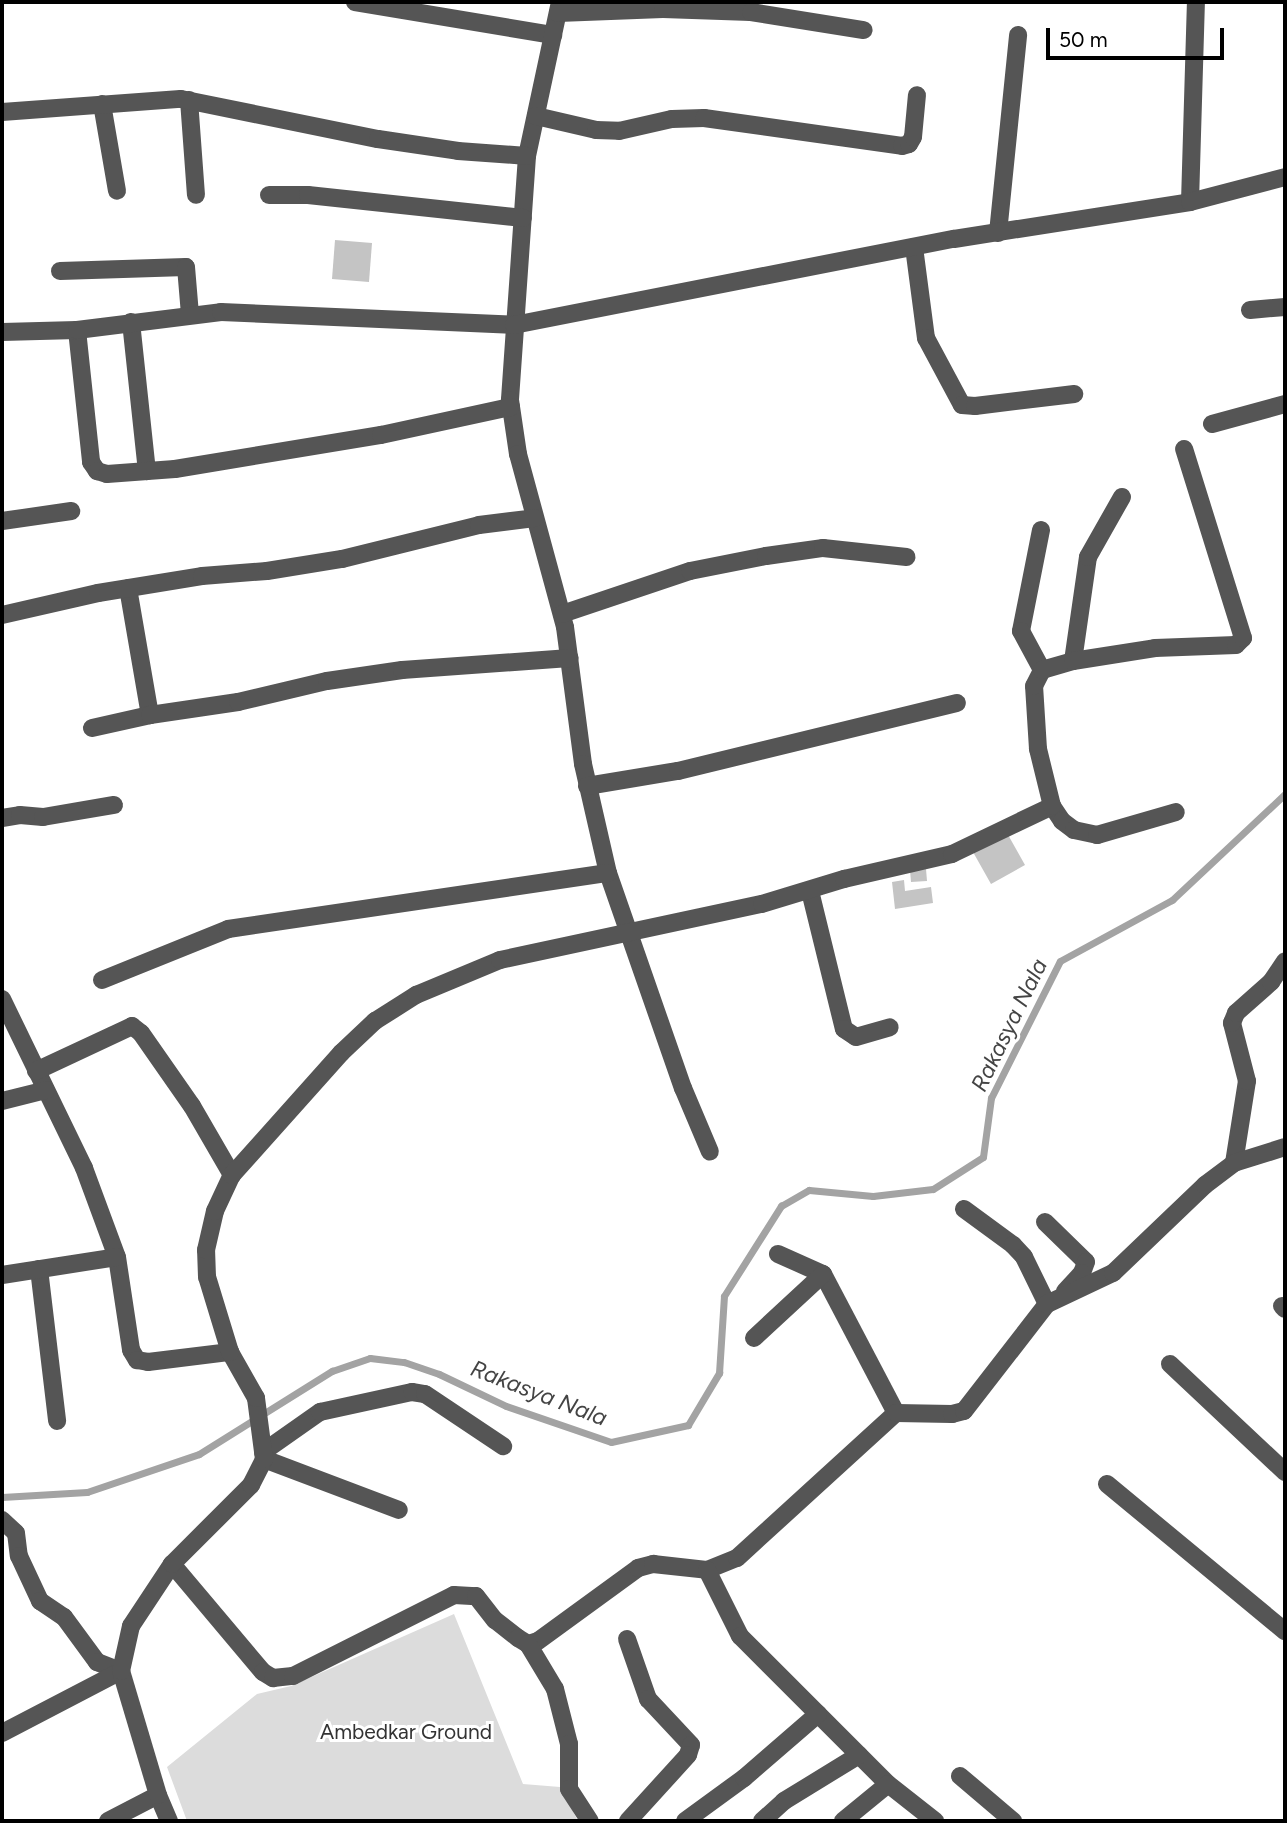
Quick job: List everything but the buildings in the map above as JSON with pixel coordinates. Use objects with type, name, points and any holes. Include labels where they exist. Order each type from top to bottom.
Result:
[{"type":"street","points":[[355,2],[553,35]]},
{"type":"street","points":[[1190,202],[1196,2]]},
{"type":"street","points":[[710,1152],[683,1088],[608,873],[587,786],[562,614],[518,454],[511,407],[514,325],[527,156],[559,7],[751,12],[864,30]]},
{"type":"street","points":[[998,233],[1018,35]]},
{"type":"street","points":[[536,116],[596,130],[620,131],[672,119],[704,118],[902,146],[909,144],[914,136],[917,94]]},
{"type":"street","points":[[2,112],[190,100],[378,139],[458,151],[527,156]]},
{"type":"street","points":[[190,100],[196,195]]},
{"type":"street","points":[[102,104],[117,191]]},
{"type":"street","points":[[2,332],[76,330],[221,312],[317,314],[514,325],[914,247],[1190,202],[1285,177]]},
{"type":"street","points":[[269,195],[308,195],[523,218]]},
{"type":"street","points":[[914,247],[926,338],[962,405],[975,406],[1074,394]]},
{"type":"street","points":[[60,271],[186,267],[190,315]]},
{"type":"street","points":[[1250,310],[1285,307]]},
{"type":"street","points":[[131,322],[147,471]]},
{"type":"street","points":[[76,330],[91,462],[97,471],[107,474],[175,469],[381,435],[511,407]]},
{"type":"street","points":[[1212,424],[1285,404]]},
{"type":"street","points":[[1176,812],[1097,835],[1073,830],[1062,821],[1052,806],[1038,749],[1034,685],[1042,670],[1073,661],[1155,648],[1241,643],[1243,638],[1184,449]]},
{"type":"street","points":[[1073,661],[1088,557],[1122,497]]},
{"type":"street","points":[[2,520],[71,511]]},
{"type":"street","points":[[2,615],[128,588],[342,559],[478,525],[534,518]]},
{"type":"street","points":[[1041,530],[1021,631],[1042,670]]},
{"type":"street","points":[[562,614],[690,571],[766,556],[823,548],[907,557]]},
{"type":"street","points":[[128,588],[150,715]]},
{"type":"street","points":[[92,728],[150,715],[402,670],[570,658]]},
{"type":"street","points":[[587,786],[678,771],[957,703]]},
{"type":"street","points":[[2,818],[20,815],[43,817],[114,805]]},
{"type":"street","points":[[169,1821],[158,1795],[121,1671],[131,1626],[172,1564],[251,1485],[263,1452],[256,1398],[230,1352],[206,1277],[206,1251],[215,1210],[232,1175],[341,1053],[375,1021],[416,995],[500,960],[715,915],[810,891],[844,879],[952,854],[1052,806]]},
{"type":"street","points":[[102,980],[228,929],[608,873]]},
{"type":"street","points":[[810,891],[844,1029],[856,1037],[890,1027]]},
{"type":"street","points":[[1234,1163],[1247,1081],[1232,1023],[1236,1013],[1270,982],[1285,961]]},
{"type":"street","points":[[2,999],[84,1168],[117,1256],[131,1350],[137,1360],[148,1362],[230,1352]]},
{"type":"street","points":[[36,1071],[132,1026],[141,1033],[192,1106],[232,1175]]},
{"type":"street","points":[[2,1101],[46,1090]]},
{"type":"street","points":[[1054,1300],[1113,1273],[1205,1185],[1234,1163],[1285,1147]]},
{"type":"street","points":[[964,1209],[1013,1244],[1054,1300]]},
{"type":"street","points":[[528,1644],[545,1638],[638,1568],[653,1564],[707,1570],[737,1558],[896,1413],[952,1414],[964,1411],[1054,1300],[1082,1273],[1086,1262],[1045,1222]]},
{"type":"street","points":[[778,1254],[823,1274],[896,1413]]},
{"type":"street","points":[[2,1275],[117,1256]]},
{"type":"street","points":[[39,1269],[58,1421]]},
{"type":"street","points":[[754,1338],[823,1274]]},
{"type":"street","points":[[1170,1364],[1285,1472]]},
{"type":"street","points":[[263,1452],[320,1412],[412,1392],[425,1394],[503,1446]]},
{"type":"street","points":[[263,1452],[399,1510]]},
{"type":"street","points":[[1107,1484],[1285,1630]]},
{"type":"street","points":[[2,1520],[16,1533],[19,1556],[40,1601],[64,1617],[97,1662],[121,1671]]},
{"type":"street","points":[[172,1564],[263,1672],[273,1678],[293,1676],[426,1606],[454,1595],[476,1596],[495,1620],[528,1644],[555,1689],[569,1744],[569,1789],[590,1821]]},
{"type":"street","points":[[707,1570],[740,1636],[888,1784],[935,1821]]},
{"type":"street","points":[[627,1639],[648,1699],[691,1745],[688,1755],[628,1821]]},
{"type":"street","points":[[2,1733],[121,1671]]},
{"type":"street","points":[[685,1821],[744,1778],[818,1714]]},
{"type":"street","points":[[762,1821],[784,1801],[859,1755]]},
{"type":"street","points":[[960,1776],[1013,1821]]},
{"type":"street","points":[[843,1821],[888,1784]]},
{"type":"street","points":[[108,1821],[158,1795]]},
{"type":"green space","name":"Ambedkar Ground","points":[[454,1614],[523,1784],[560,1787],[578,1821],[187,1821],[167,1767],[257,1694],[291,1686]]},
{"type":"waterway","name":"Rakasya Nala","points":[[2,1497],[87,1492],[199,1454],[332,1371],[370,1358],[404,1362],[439,1374],[506,1406],[611,1442],[688,1425],[719,1373],[724,1296],[781,1206],[809,1190],[873,1196],[933,1189],[983,1157],[991,1098],[1060,961],[1172,900],[1285,794]]}]
